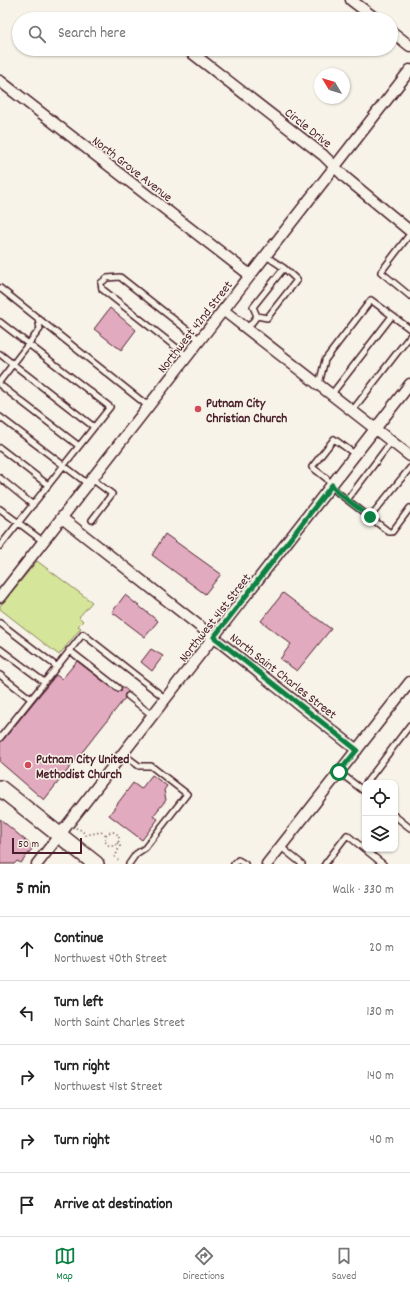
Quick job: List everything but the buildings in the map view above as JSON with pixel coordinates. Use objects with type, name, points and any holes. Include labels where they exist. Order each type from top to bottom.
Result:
[{"type":"main road","points":[[3,793],[94,863]]},
{"type":"street","points":[[351,0],[367,12]]},
{"type":"street","points":[[398,37],[410,46]]},
{"type":"street","name":"Circle Drive","points":[[196,56],[323,155],[410,231]]},
{"type":"street","name":"Northwest 42nd Street","points":[[0,597],[410,70]]},
{"type":"street","name":"North Grove Avenue","points":[[0,81],[250,275]]},
{"type":"street","points":[[223,310],[410,456]]},
{"type":"street","name":"Northwest 41st Street","points":[[38,864],[410,384]]},
{"type":"street","name":"North Saint Charles Street","points":[[62,518],[357,750]]},
{"type":"street","points":[[267,864],[410,682]]},
{"type":"lane","points":[[410,234],[381,272],[410,296]]},
{"type":"lane","points":[[257,316],[267,318],[297,280],[284,268],[266,256]]},
{"type":"lane","points":[[257,316],[253,308],[284,268]]},
{"type":"lane","points":[[187,356],[102,289],[101,283],[108,278],[120,277],[200,340]]},
{"type":"lane","points":[[0,288],[148,406]]},
{"type":"lane","points":[[318,385],[325,360],[370,300],[410,330]]},
{"type":"lane","points":[[247,329],[257,316]]},
{"type":"lane","points":[[331,395],[392,316]]},
{"type":"lane","points":[[0,382],[40,329],[38,318]]},
{"type":"lane","points":[[0,322],[110,407],[18,523],[1,542]]},
{"type":"lane","points":[[352,411],[410,336]]},
{"type":"lane","points":[[0,354],[94,427]]},
{"type":"lane","points":[[0,385],[79,446]]},
{"type":"lane","points":[[0,417],[64,465],[112,494],[92,520]]},
{"type":"lane","points":[[356,455],[334,439],[312,466],[347,500],[389,532],[392,532],[410,508]]},
{"type":"lane","points":[[347,500],[391,442]]},
{"type":"lane","points":[[0,448],[48,485]]},
{"type":"lane","points":[[370,517],[410,468]]},
{"type":"lane","points":[[0,478],[33,504]]},
{"type":"lane","points":[[0,509],[44,542]]},
{"type":"lane","points":[[0,623],[56,666]]},
{"type":"lane","points":[[0,738],[83,634],[166,699]]},
{"type":"lane","points":[[0,649],[44,682]]},
{"type":"lane","points":[[69,650],[118,688]]},
{"type":"lane","points":[[0,675],[31,699]]},
{"type":"lane","points":[[128,696],[153,716]]},
{"type":"lane","points":[[367,780],[410,725]]},
{"type":"lane","points":[[123,754],[139,766],[151,766],[187,794],[145,848],[136,854],[129,864]]},
{"type":"lane","points":[[339,772],[362,790]]},
{"type":"lane","points":[[398,818],[410,828]]},
{"type":"lane","points":[[326,864],[347,836],[383,864]]},
{"type":"lane","points":[[281,846],[302,864]]},
{"type":"lane","points":[[234,864],[238,860],[246,864]]},
{"type":"path","points":[[76,828],[81,830],[86,835],[101,832],[106,835]]},
{"type":"path","points":[[106,835],[112,832],[116,834],[118,839],[117,843],[120,846],[115,857],[118,860]]},
{"type":"path","points":[[106,835],[106,843],[113,845],[117,843]]},
{"type":"green space","points":[[37,561],[92,602],[79,617],[83,621],[78,626],[81,628],[59,655],[0,609],[0,606]]},
{"type":"place","name":"Putnam City Christian Church","points":[[198,409]]},
{"type":"place","name":"Putnam City United Methodist Church","points":[[28,765]]},
{"type":"route","points":[[339,772],[357,750],[342,736],[214,637],[332,485],[337,492],[370,517]]}]
